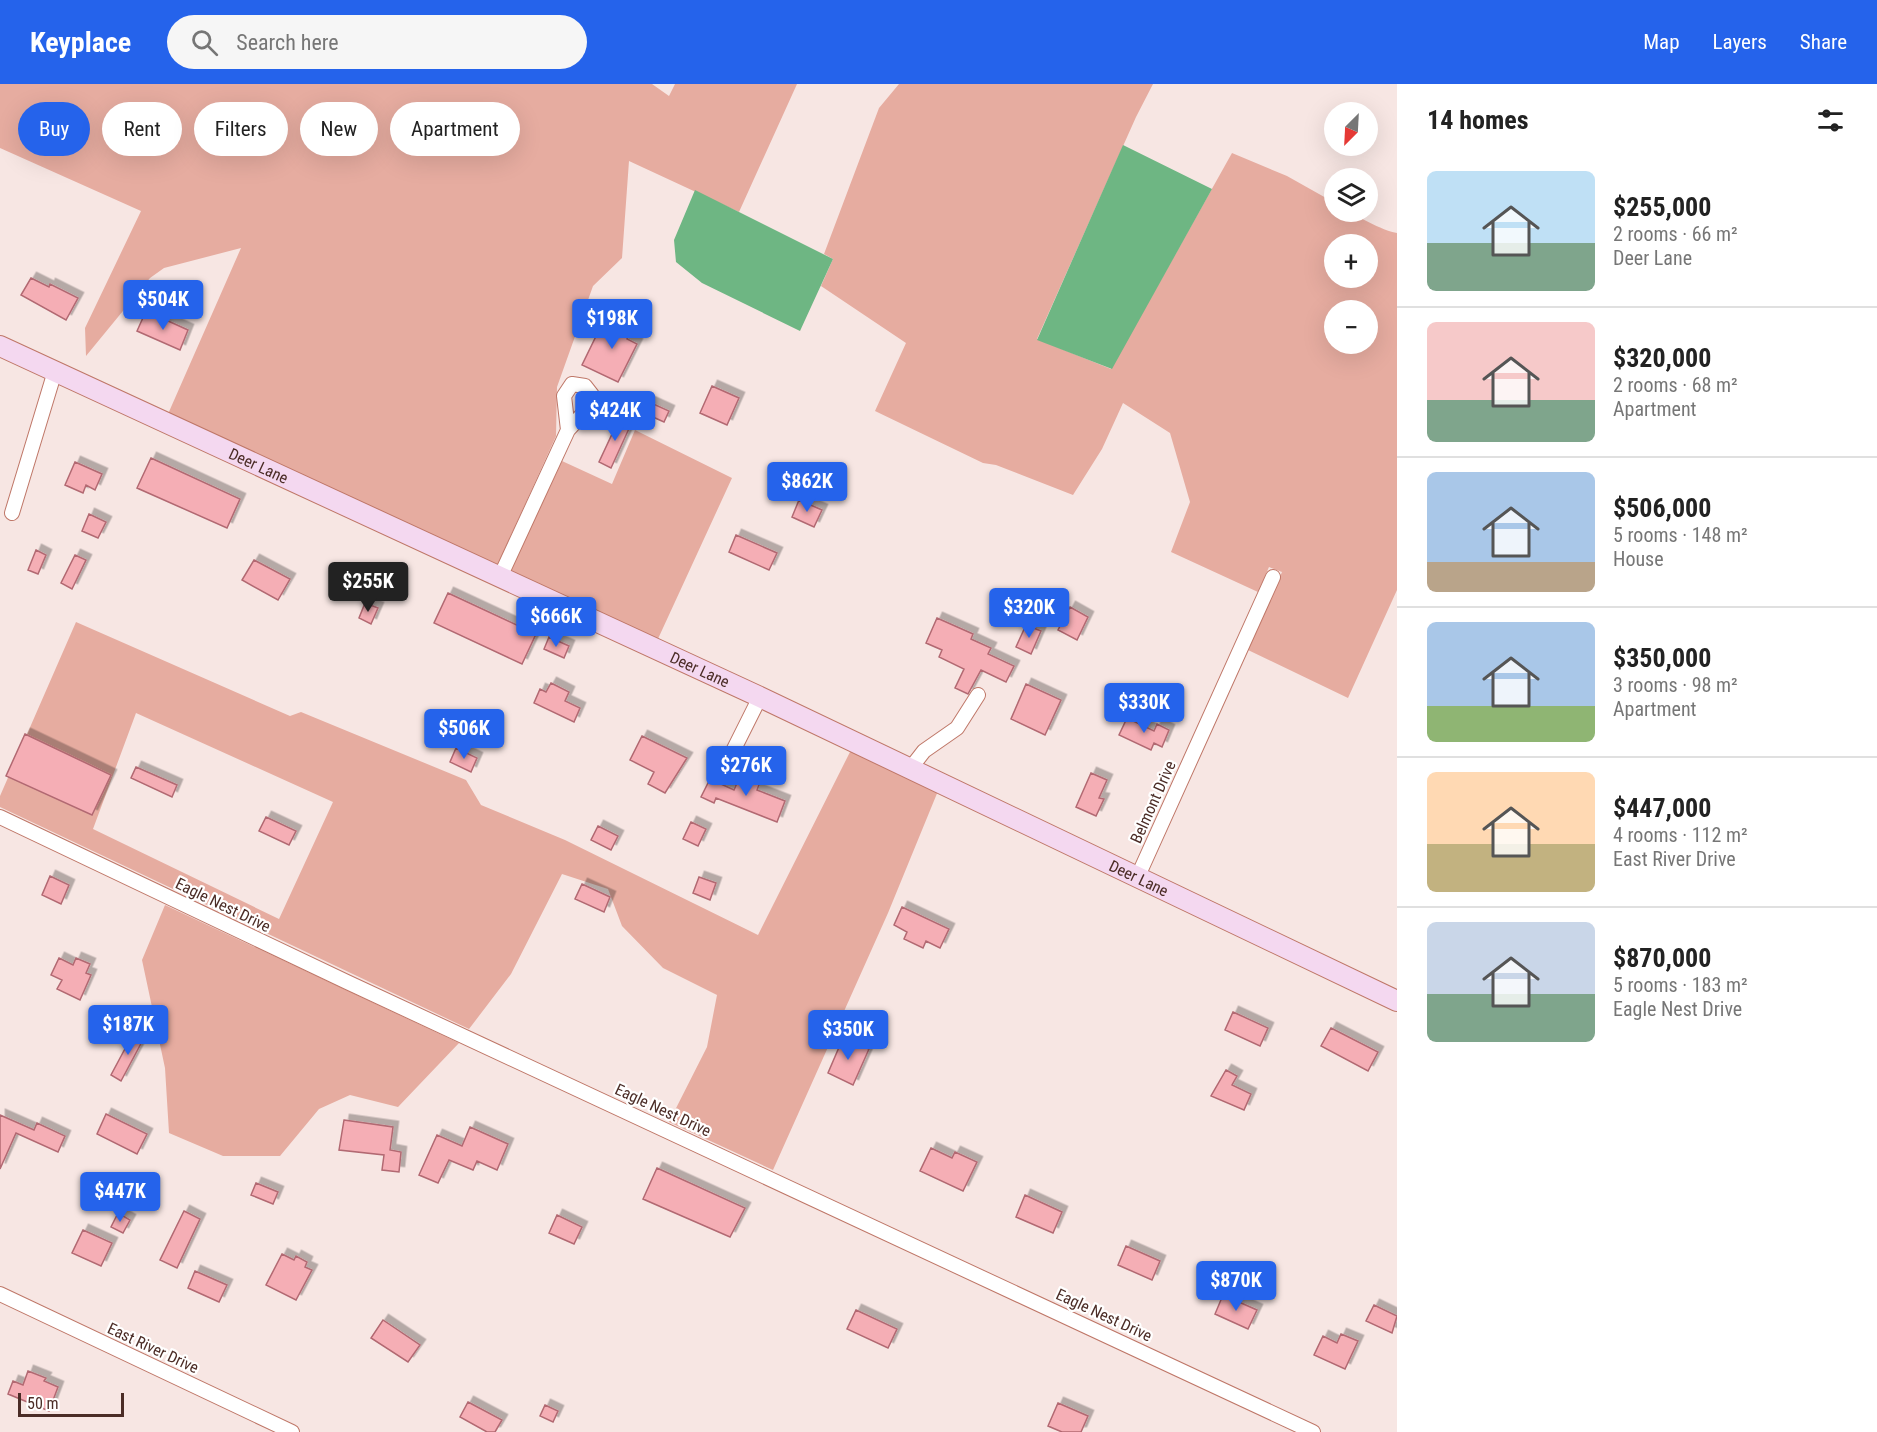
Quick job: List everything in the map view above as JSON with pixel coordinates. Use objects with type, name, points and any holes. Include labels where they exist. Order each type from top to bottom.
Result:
[{"type":"street","name":"Deer Lane","points":[[0,346],[760,697],[1397,1001]]},
{"type":"street","points":[[12,513],[55,371]]},
{"type":"street","points":[[500,577],[568,429]]},
{"type":"street","name":"Belmont Drive","points":[[1138,876],[1273,577]]},
{"type":"street","points":[[910,769],[924,751],[957,728],[978,695]]},
{"type":"street","points":[[722,773],[760,697]]},
{"type":"street","name":"Eagle Nest Drive","points":[[0,817],[347,982],[1313,1432]]},
{"type":"street","name":"East River Drive","points":[[0,1294],[292,1432]]},
{"type":"shaded area","points":[[0,84],[652,84],[669,96],[675,84],[797,84],[739,212],[629,161],[622,258],[593,286],[557,387],[556,436],[497,566],[168,414],[241,248],[164,268],[150,278],[86,356],[85,328],[141,211],[0,148]]},
{"type":"shaded area","points":[[899,84],[1153,84],[1136,117],[1037,339],[1111,369],[1232,153],[1287,176],[1324,197],[1324,222],[1369,222],[1397,233],[1397,590],[1348,698],[1248,650],[1282,572],[1269,567],[1258,592],[1171,552],[1190,502],[1170,433],[1123,403],[1102,449],[1073,495],[996,465],[983,463],[875,411],[906,343],[821,286],[833,259],[824,254],[879,108]]},
{"type":"shaded area","points":[[1123,145],[1212,189],[1112,369],[1037,340]]},
{"type":"shaded area","points":[[695,190],[833,259],[800,331],[702,283],[676,262],[674,240]]},
{"type":"shaded area","points":[[635,430],[732,478],[657,641],[510,572],[562,461],[612,484]]},
{"type":"shaded area","points":[[76,622],[290,716],[301,712],[466,780],[481,805],[565,840],[758,935],[851,750],[938,791],[888,913],[773,1170],[669,1122],[707,1047],[717,995],[663,968],[622,926],[608,889],[562,874],[511,974],[469,1029],[0,807],[0,796]],"holes":[[[136,713],[333,802],[279,919],[93,829]]]},
{"type":"shaded area","points":[[165,905],[459,1043],[398,1107],[350,1095],[319,1109],[280,1156],[223,1156],[169,1133],[165,1068],[142,960]]},
{"type":"building","points":[[31,278],[49,287],[50,284],[78,298],[66,320],[21,295]]},
{"type":"building","points":[[146,311],[188,330],[180,350],[137,331]]},
{"type":"building","points":[[620,314],[635,321],[627,339],[637,344],[618,382],[582,365],[601,326],[612,331]]},
{"type":"building","points":[[712,386],[739,398],[727,425],[700,413]]},
{"type":"building","points":[[649,402],[669,411],[664,422],[644,413]]},
{"type":"building","points":[[620,417],[632,422],[611,468],[599,462]]},
{"type":"building","points":[[151,458],[240,499],[227,528],[137,488]]},
{"type":"building","points":[[75,462],[102,474],[95,490],[86,485],[83,493],[65,485]]},
{"type":"building","points":[[799,500],[822,510],[814,527],[792,517]]},
{"type":"building","points":[[89,514],[106,522],[98,538],[82,531]]},
{"type":"building","points":[[736,535],[777,553],[769,570],[729,552]]},
{"type":"building","points":[[36,550],[46,555],[38,574],[28,570]]},
{"type":"building","points":[[75,555],[86,560],[72,589],[61,583]]},
{"type":"building","points":[[254,560],[290,579],[278,600],[242,580]]},
{"type":"building","points":[[448,593],[536,634],[522,664],[434,623]]},
{"type":"building","points":[[365,603],[378,608],[371,624],[359,618]]},
{"type":"building","points":[[1070,607],[1088,617],[1077,640],[1058,630]]},
{"type":"building","points":[[937,618],[973,634],[971,639],[991,648],[988,654],[1014,666],[1006,682],[981,670],[968,694],[955,688],[964,669],[939,657],[942,650],[926,643]]},
{"type":"building","points":[[1026,625],[1041,631],[1031,654],[1016,647]]},
{"type":"building","points":[[549,637],[569,646],[564,658],[544,649]]},
{"type":"building","points":[[551,683],[569,692],[565,701],[580,708],[574,722],[534,703],[540,689],[546,692]]},
{"type":"building","points":[[1026,684],[1061,700],[1045,735],[1011,719]]},
{"type":"building","points":[[1127,718],[1154,731],[1157,724],[1169,730],[1162,747],[1154,743],[1151,750],[1119,735]]},
{"type":"building","points":[[25,734],[111,775],[92,815],[6,776]]},
{"type":"building","points":[[642,736],[687,758],[665,793],[648,784],[654,772],[630,760]]},
{"type":"building","points":[[456,748],[477,758],[471,772],[450,762]]},
{"type":"building","points":[[136,767],[177,785],[172,797],[131,778]]},
{"type":"building","points":[[746,772],[762,777],[757,790],[785,801],[777,822],[716,798],[714,803],[701,797],[710,779],[734,790],[740,776],[744,778]]},
{"type":"building","points":[[1091,773],[1107,780],[1099,798],[1104,799],[1096,816],[1076,807]]},
{"type":"building","points":[[266,817],[296,831],[289,845],[259,831]]},
{"type":"building","points":[[691,822],[706,829],[698,846],[683,839]]},
{"type":"building","points":[[598,826],[618,836],[611,850],[591,840]]},
{"type":"building","points":[[50,876],[69,885],[61,904],[42,895]]},
{"type":"building","points":[[699,877],[716,883],[710,900],[693,893]]},
{"type":"building","points":[[582,884],[610,897],[604,912],[575,899]]},
{"type":"building","points":[[902,907],[949,929],[940,948],[926,941],[923,948],[904,939],[907,932],[894,925]]},
{"type":"building","points":[[59,958],[73,965],[76,958],[90,964],[86,973],[91,975],[80,1000],[57,989],[62,980],[51,975]]},
{"type":"building","points":[[1233,1012],[1268,1028],[1260,1046],[1225,1030]]},
{"type":"building","points":[[1331,1028],[1378,1052],[1368,1071],[1321,1046]]},
{"type":"building","points":[[135,1030],[145,1036],[121,1081],[111,1075]]},
{"type":"building","points":[[843,1038],[869,1049],[853,1085],[828,1073]]},
{"type":"building","points":[[1226,1070],[1237,1076],[1232,1085],[1251,1094],[1244,1110],[1211,1096]]},
{"type":"building","points":[[106,1114],[147,1134],[137,1154],[97,1134]]},
{"type":"building","points":[[0,1115],[34,1130],[37,1123],[65,1136],[58,1152],[16,1133],[0,1169]]},
{"type":"building","points":[[344,1120],[393,1127],[390,1150],[401,1152],[399,1172],[382,1170],[384,1155],[339,1150]]},
{"type":"building","points":[[470,1127],[508,1144],[497,1170],[477,1161],[473,1170],[449,1160],[438,1183],[419,1175],[437,1135],[462,1146]]},
{"type":"building","points":[[931,1148],[952,1158],[955,1152],[977,1162],[963,1191],[920,1171]]},
{"type":"building","points":[[657,1168],[745,1208],[730,1237],[643,1199]]},
{"type":"building","points":[[256,1183],[278,1192],[273,1204],[251,1195]]},
{"type":"building","points":[[1025,1195],[1062,1212],[1053,1233],[1016,1217]]},
{"type":"building","points":[[184,1211],[200,1219],[177,1268],[160,1260]]},
{"type":"building","points":[[118,1213],[130,1220],[123,1233],[111,1227]]},
{"type":"building","points":[[557,1215],[582,1227],[574,1244],[549,1233]]},
{"type":"building","points":[[83,1230],[112,1243],[101,1266],[72,1253]]},
{"type":"building","points":[[1126,1246],[1160,1261],[1152,1280],[1118,1265]]},
{"type":"building","points":[[282,1254],[294,1260],[296,1256],[307,1262],[305,1267],[312,1270],[296,1300],[266,1285]]},
{"type":"building","points":[[195,1271],[227,1285],[219,1302],[188,1288]]},
{"type":"building","points":[[1223,1295],[1257,1310],[1248,1329],[1215,1314]]},
{"type":"building","points":[[1374,1305],[1397,1316],[1392,1333],[1366,1321]]},
{"type":"building","points":[[856,1310],[897,1329],[888,1348],[847,1329]]},
{"type":"building","points":[[383,1320],[420,1345],[408,1362],[371,1338]]},
{"type":"building","points":[[1341,1334],[1358,1341],[1345,1369],[1314,1355],[1323,1336],[1337,1343]]},
{"type":"building","points":[[28,1371],[46,1378],[44,1381],[58,1387],[49,1411],[8,1394],[13,1381],[23,1385]]},
{"type":"building","points":[[468,1402],[502,1420],[495,1432],[487,1432],[460,1417]]},
{"type":"building","points":[[1058,1403],[1088,1416],[1081,1432],[1062,1432],[1048,1426]]},
{"type":"building","points":[[545,1405],[558,1411],[553,1422],[540,1416]]}]
